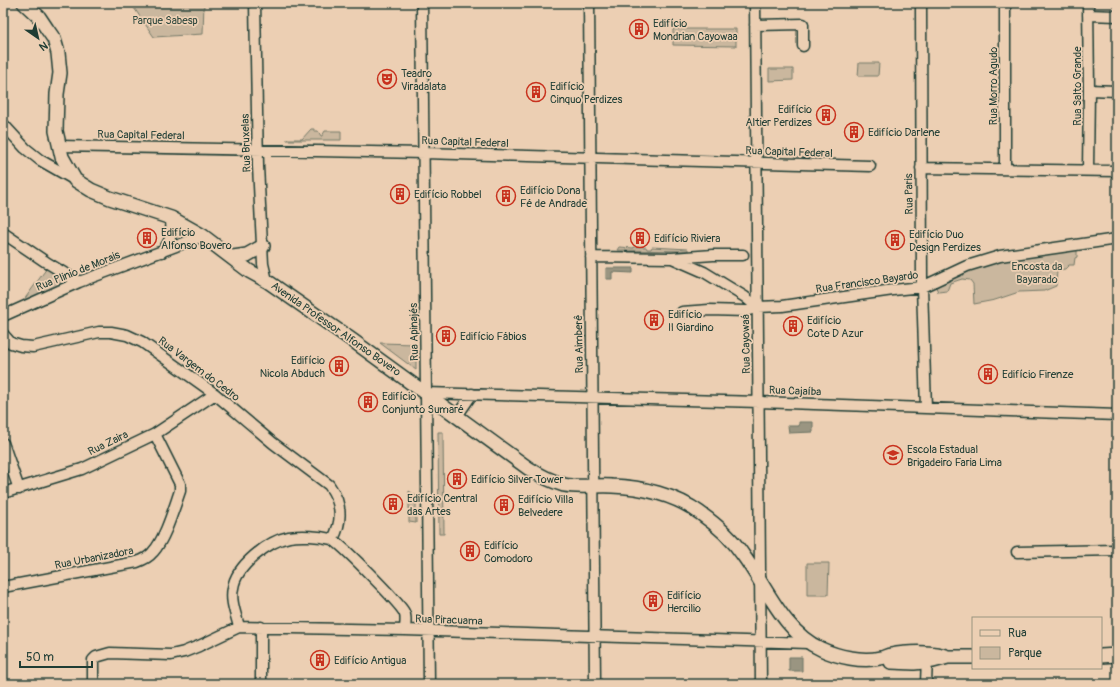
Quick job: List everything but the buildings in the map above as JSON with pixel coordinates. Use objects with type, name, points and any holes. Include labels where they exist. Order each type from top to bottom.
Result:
[{"type":"main road","name":"Avenida Professor Alfonso Bovero","points":[[24,3],[39,17],[54,39],[58,53],[60,73],[57,94],[56,131],[62,158],[75,180],[90,190],[170,218],[203,236],[233,257],[249,271],[267,281],[340,331],[528,468],[542,476],[565,485],[631,487],[668,496],[699,512],[729,537],[743,555],[786,621],[808,643],[837,656],[857,659],[880,658],[890,662],[914,663],[927,658],[972,657]]},
{"type":"main road","points":[[233,257],[247,255],[263,246]]},
{"type":"main road","points":[[1102,656],[1117,655]]},
{"type":"street","name":"Rua Bruxelas","points":[[255,3],[258,150],[263,264],[267,281]]},
{"type":"street","name":"Rua Apinajés","points":[[422,3],[429,684]]},
{"type":"street","name":"Rua Aimberê","points":[[589,3],[595,684]]},
{"type":"street","name":"Rua Cayowaá","points":[[755,3],[760,684]]},
{"type":"street","name":"Rua Paris","points":[[921,3],[922,287],[926,408]]},
{"type":"street","name":"Rua Morro Agudo","points":[[1004,3],[1005,169]]},
{"type":"street","name":"Rua Salto Grande","points":[[1088,3],[1088,170]]},
{"type":"street","points":[[1088,15],[1117,16]]},
{"type":"street","points":[[755,25],[803,24],[803,46]]},
{"type":"street","points":[[1089,90],[1117,90]]},
{"type":"street","points":[[3,124],[25,148],[40,160],[75,180]]},
{"type":"street","name":"Rua Capital Federal","points":[[59,146],[424,153],[870,166]]},
{"type":"street","points":[[921,168],[1117,171]]},
{"type":"street","points":[[162,252],[171,240],[172,234],[170,218]]},
{"type":"street","points":[[3,233],[79,282]]},
{"type":"street","name":"Rua Plinio de Morais","points":[[3,316],[79,282],[203,236]]},
{"type":"street","name":"Rua Francisco Bayardo","points":[[682,312],[746,310],[758,307],[782,306],[922,287],[967,266],[1000,256],[1117,239]]},
{"type":"street","points":[[591,257],[672,258],[713,255],[743,256]]},
{"type":"street","points":[[672,258],[704,272],[745,297],[758,307]]},
{"type":"street","name":"Rua Vargem do Cedro","points":[[3,334],[11,343],[33,347],[99,332],[111,332],[127,335],[142,342],[215,394],[273,443],[329,485],[339,502],[339,524],[333,539]]},
{"type":"street","name":"Rua Cajaíba","points":[[426,393],[1117,414]]},
{"type":"street","name":"Rua Zaira","points":[[3,493],[82,469],[155,434],[215,394]]},
{"type":"street","points":[[458,416],[472,394]]},
{"type":"street","name":"Rua Urbanizadora","points":[[3,587],[137,562],[147,558],[154,551],[162,537],[180,491],[180,484],[155,434]]},
{"type":"street","points":[[3,443],[19,489]]},
{"type":"street","points":[[239,627],[234,606],[232,588],[241,570],[254,555],[276,542],[289,537],[315,537],[333,539],[396,601],[405,614],[406,630]]},
{"type":"street","points":[[1017,552],[1117,550]]},
{"type":"street","name":"Rua Piracuama","points":[[93,684],[93,660],[96,657],[110,653],[170,655],[184,652],[199,646],[239,627],[406,630],[428,632],[808,643]]},
{"type":"street","points":[[261,684],[262,627]]},
{"type":"street","points":[[926,684],[927,658]]},
{"type":"green space","name":"Parque Sabesp","points":[[126,3],[204,3],[203,34],[154,37],[132,5]]},
{"type":"green space","points":[[673,29],[736,29],[736,46],[673,45]]},
{"type":"green space","points":[[859,63],[879,63],[878,76],[858,76]]},
{"type":"green space","points":[[769,69],[793,69],[793,80],[769,81]]},
{"type":"green space","points":[[311,129],[318,131],[321,136],[325,131],[341,131],[341,140],[287,140],[302,139]]},
{"type":"green space","points":[[619,247],[688,249],[688,251],[617,250]]},
{"type":"green space","name":"Encosta da Bayarado","points":[[1077,248],[1077,257],[1075,258],[1074,265],[1069,265],[1065,269],[1057,270],[1056,286],[1044,291],[1019,292],[995,300],[974,304],[973,284],[970,280],[962,279],[950,283],[947,291],[938,292],[936,287],[944,280],[984,265],[1014,258]]},
{"type":"green space","points":[[47,268],[73,283],[21,304]]},
{"type":"green space","points":[[380,343],[416,344],[416,370]]},
{"type":"green space","points":[[438,432],[443,432],[444,534],[439,534]]},
{"type":"green space","points":[[409,491],[416,496],[416,523],[409,522]]},
{"type":"green space","points":[[807,563],[829,563],[828,595],[807,595]]},
{"type":"shaded area","points":[[606,268],[633,268],[633,273],[612,272],[612,279],[606,279]]},
{"type":"shaded area","points":[[799,422],[813,422],[813,432],[789,433],[788,426],[799,426]]},
{"type":"shaded area","points":[[789,657],[802,657],[802,671],[789,671]]},
{"type":"place","name":"Edifício Mondrian Cayowaa","points":[[639,29]]},
{"type":"place","name":"Teadro Viradalata","points":[[387,79]]},
{"type":"place","name":"Edifício Cinquo Perdizes","points":[[536,92]]},
{"type":"place","name":"Edifício Altier Perdizes","points":[[826,115]]},
{"type":"place","name":"Edifício Darlene","points":[[854,132]]},
{"type":"place","name":"Edifício Robbel","points":[[400,194]]},
{"type":"place","name":"Edifício Dona Fé de Andrade","points":[[506,196]]},
{"type":"place","name":"Edifício Alfonso Bovero","points":[[147,238]]},
{"type":"place","name":"Edifício Riviera","points":[[640,238]]},
{"type":"place","name":"Edifício Duo Design Perdizes","points":[[895,240]]},
{"type":"place","name":"Edifício Il Giardino","points":[[654,320]]},
{"type":"place","name":"Edifício Cote D Azur","points":[[793,326]]},
{"type":"place","name":"Edifício Fábios","points":[[446,336]]},
{"type":"place","name":"Edifício Nicola Abduch","points":[[339,366]]},
{"type":"place","name":"Edifício Firenze","points":[[988,374]]},
{"type":"place","name":"Edifício Conjunto Sumaré","points":[[368,402]]},
{"type":"place","name":"Escola Estadual Brigadeiro Faria Lima","points":[[893,455]]},
{"type":"place","name":"Edifício Silver Tower","points":[[457,479]]},
{"type":"place","name":"Edifício Central das Artes","points":[[393,504]]},
{"type":"place","name":"Edifício Villa Belvedere","points":[[504,505]]},
{"type":"place","name":"Edifício Comodoro","points":[[470,551]]},
{"type":"place","name":"Edifício Hercilio","points":[[653,601]]},
{"type":"place","name":"Edifício Antigua","points":[[320,660]]}]
